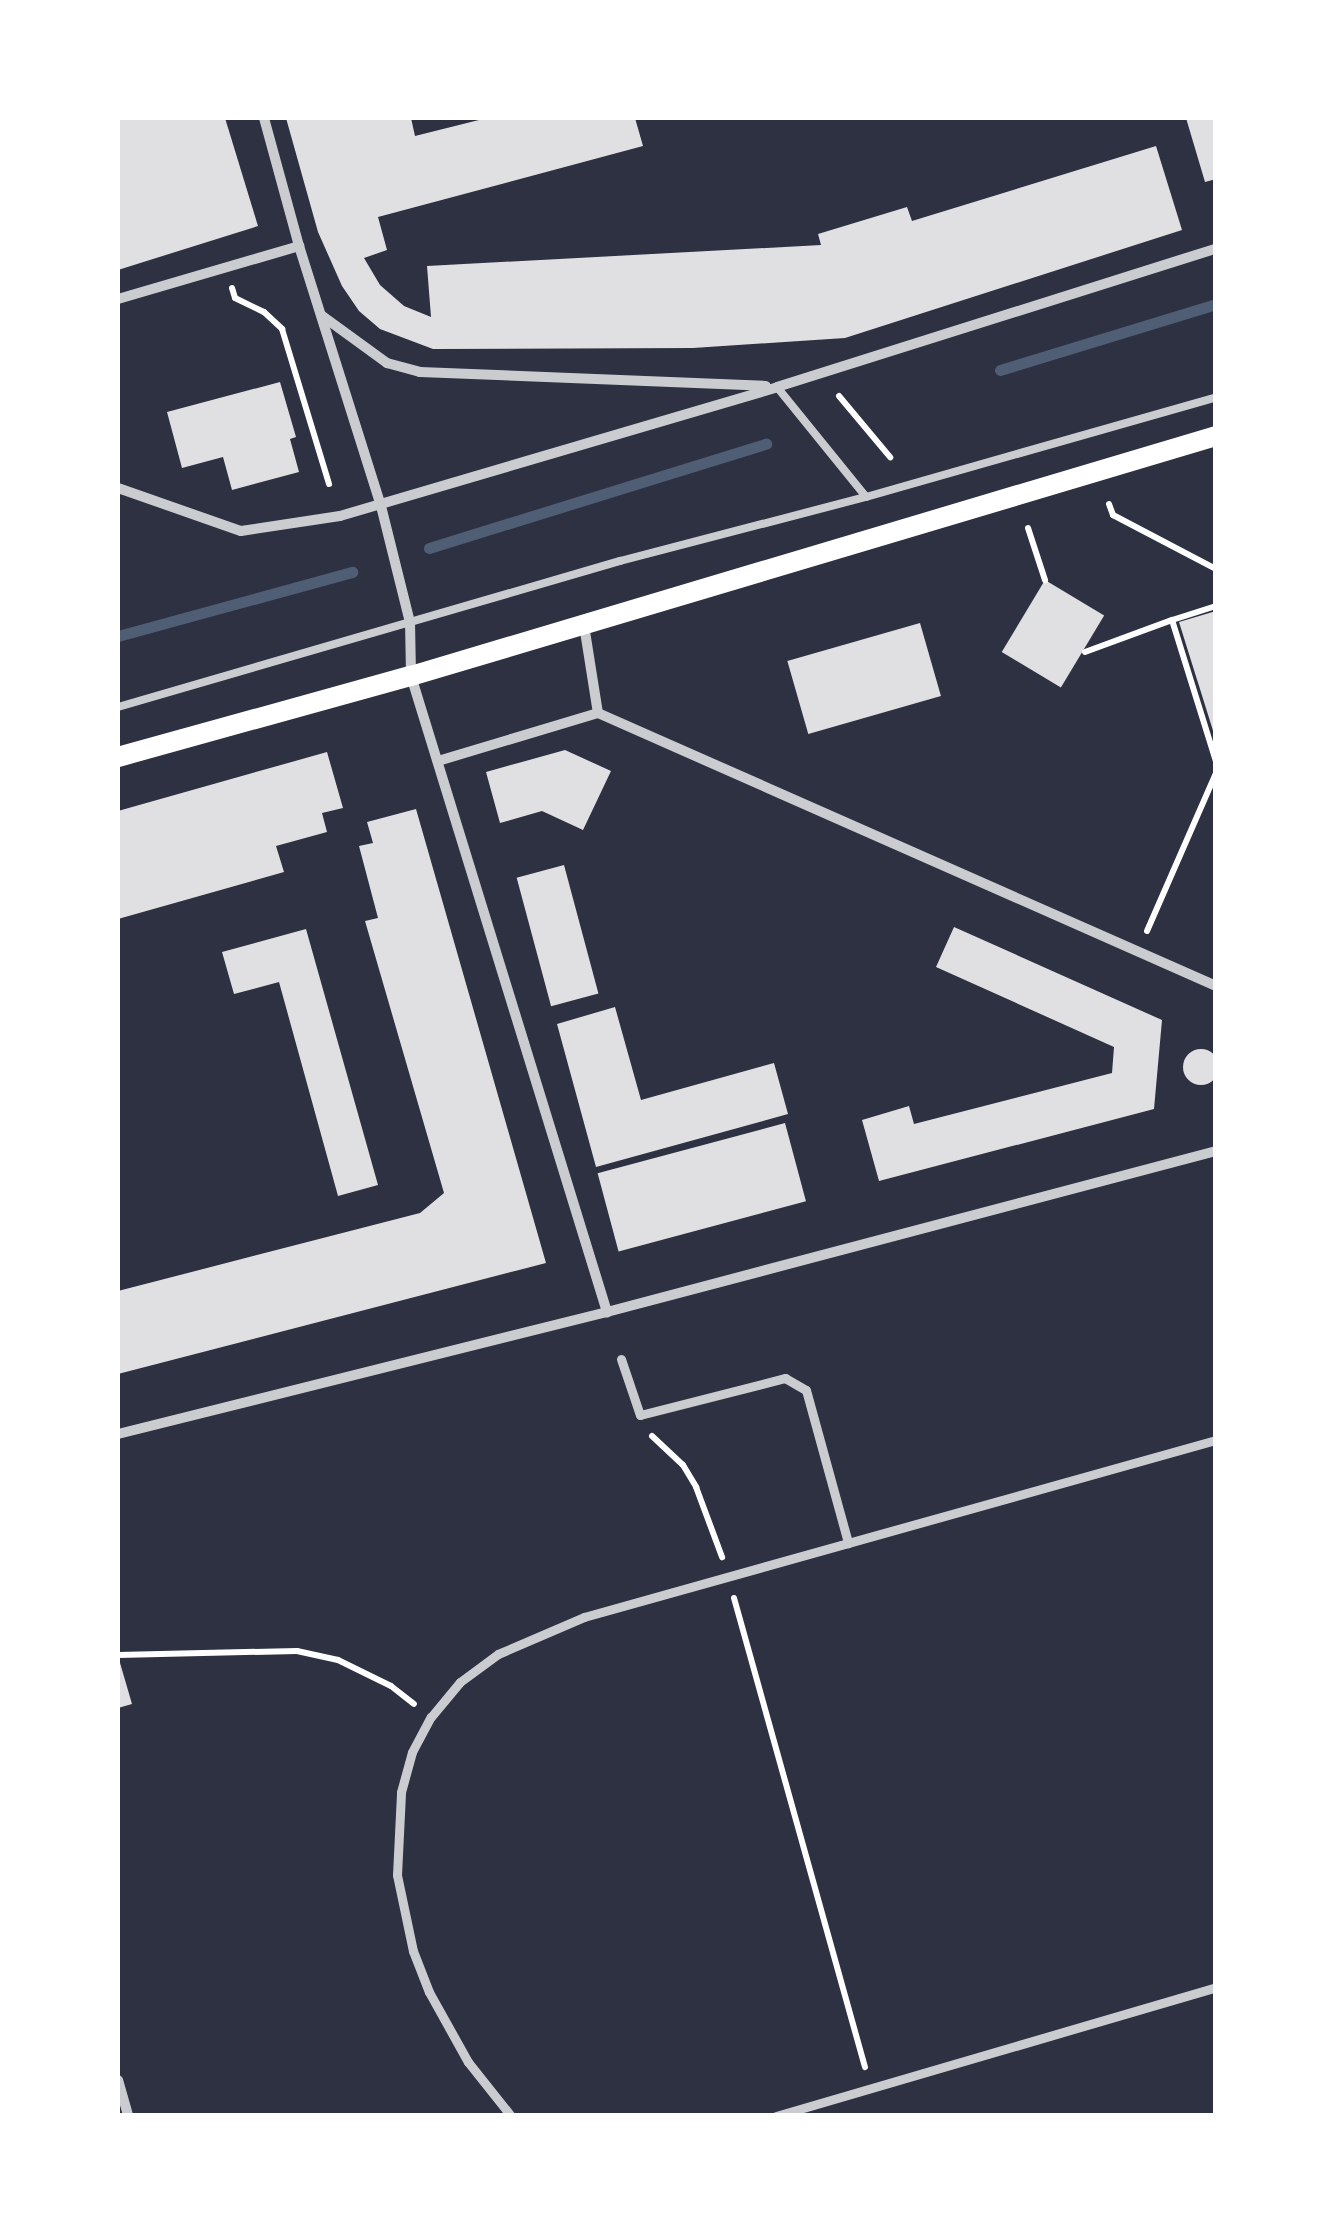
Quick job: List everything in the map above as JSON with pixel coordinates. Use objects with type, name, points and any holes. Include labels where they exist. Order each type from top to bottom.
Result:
[{"type":"main road","points":[[118,757],[412,676],[1216,436]]},
{"type":"street","points":[[264,118],[299,246],[381,506],[410,622],[412,676],[607,1312]]},
{"type":"street","points":[[118,299],[299,246]]},
{"type":"street","points":[[118,488],[242,532],[381,506],[1216,249]]},
{"type":"street","points":[[320,315],[386,364],[420,372],[777,386]]},
{"type":"street","points":[[584,624],[598,713]]},
{"type":"street","points":[[438,761],[598,713],[1216,986]]},
{"type":"street","points":[[118,1434],[607,1312],[1216,1151]]},
{"type":"street","points":[[621,1359],[640,1415],[785,1378],[806,1390],[848,1543]]},
{"type":"street","points":[[512,2116],[448,2030],[412,1951],[398,1874],[401,1792],[412,1752],[431,1717],[460,1682],[498,1654],[584,1617],[1216,1440]]},
{"type":"street","points":[[776,2116],[1216,1987]]},
{"type":"street","points":[[118,2080],[128,2116]]},
{"type":"lane","points":[[777,386],[866,497]]},
{"type":"lane","points":[[118,707],[620,561],[866,497],[1216,397]]},
{"type":"path","points":[[226,268],[235,298],[264,312],[282,330],[329,484]]},
{"type":"path","points":[[838,396],[890,457]]},
{"type":"path","points":[[1109,504],[1112,515],[1216,569]]},
{"type":"path","points":[[1028,528],[1045,580]]},
{"type":"path","points":[[1085,652],[1216,606]]},
{"type":"path","points":[[1172,620],[1216,760]]},
{"type":"path","points":[[1147,931],[1216,772]]},
{"type":"path","points":[[640,1415],[646,1432],[683,1465],[696,1487],[728,1576],[872,2088]]},
{"type":"path","points":[[118,1655],[297,1651],[338,1660],[431,1717]]},
{"type":"building","points":[[118,118],[225,118],[258,226],[118,270]]},
{"type":"building","points":[[286,118],[411,118],[415,136],[487,118],[635,118],[643,146],[378,217],[387,250],[364,258],[380,285],[404,306],[431,317],[427,266],[821,245],[818,234],[907,207],[912,221],[1156,146],[1182,230],[845,338],[693,348],[433,349],[380,329],[359,311],[342,286],[318,232]]},
{"type":"building","points":[[1186,118],[1216,118],[1216,179],[1205,182]]},
{"type":"building","points":[[280,382],[296,437],[290,439],[299,472],[232,490],[223,457],[182,468],[167,412]]},
{"type":"building","points":[[1045,580],[1104,616],[1061,688],[1002,652]]},
{"type":"building","points":[[1216,611],[1216,737],[1215,737],[1179,622]]},
{"type":"building","points":[[920,623],[941,696],[808,734],[787,661]]},
{"type":"building","points":[[565,750],[611,771],[583,830],[542,811],[500,823],[486,772]]},
{"type":"building","points":[[327,752],[343,808],[322,813],[327,832],[276,846],[284,872],[118,919],[118,811]]},
{"type":"building","points":[[416,809],[546,1263],[118,1374],[118,1291],[420,1213],[444,1193],[365,921],[378,918],[359,846],[373,843],[367,822]]},
{"type":"building","points":[[564,865],[598,993],[551,1006],[517,878]]},
{"type":"building","points":[[954,927],[1162,1020],[1154,1109],[879,1181],[862,1120],[909,1106],[914,1124],[1112,1073],[1114,1047],[936,967]]},
{"type":"building","points":[[306,929],[378,1185],[338,1196],[279,982],[234,994],[222,952]]},
{"type":"building","points":[[615,1007],[641,1100],[774,1063],[788,1114],[596,1167],[557,1024]]},
{"type":"building","points":[[1201,1049],[1214,1054],[1219,1067],[1214,1080],[1201,1085],[1188,1080],[1183,1067],[1188,1054]]},
{"type":"building","points":[[785,1123],[806,1201],[619,1251],[598,1173]]},
{"type":"building","points":[[118,1656],[132,1704],[118,1708]]},
{"type":"waterway","points":[[1000,370],[1216,304]]},
{"type":"waterway","points":[[429,548],[766,444]]},
{"type":"waterway","points":[[118,636],[352,572]]}]
